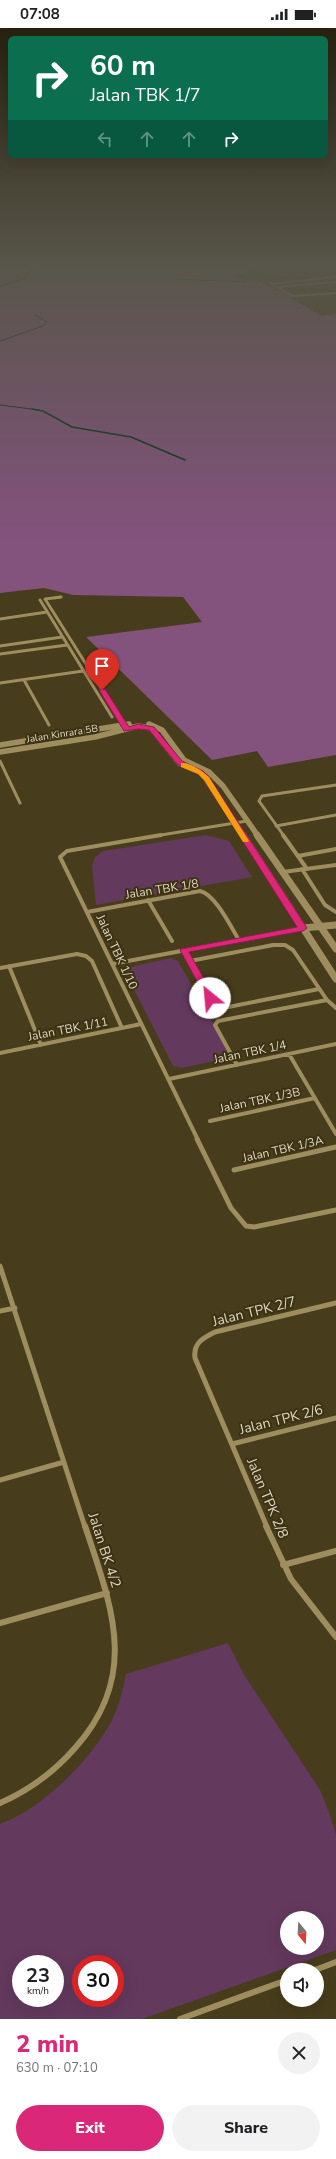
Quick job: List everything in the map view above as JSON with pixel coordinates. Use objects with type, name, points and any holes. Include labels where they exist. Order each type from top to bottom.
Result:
[{"type":"street","points":[[61,597],[45,599],[125,727]]},
{"type":"street","points":[[40,600],[112,717]]},
{"type":"street","points":[[0,619],[47,612]]},
{"type":"street","points":[[0,646],[62,637]]},
{"type":"street","points":[[0,654],[67,645]]},
{"type":"street","points":[[0,683],[83,671]]},
{"type":"street","points":[[24,680],[49,725]]},
{"type":"street","points":[[125,727],[146,723],[158,727],[184,760],[214,775],[336,949]]},
{"type":"street","points":[[125,727],[145,726],[155,731],[179,763],[200,772],[206,779],[336,979]]},
{"type":"street","name":"Jalan Kinrara 5B","points":[[0,745],[125,727]]},
{"type":"street","name":"Jalan Kinrara 5B","points":[[0,752],[95,737],[125,727]]},
{"type":"street","points":[[0,761],[20,803]]},
{"type":"street","points":[[307,869],[259,801],[262,796],[336,784]]},
{"type":"street","points":[[276,826],[336,815]]},
{"type":"street","name":"Jalan TBK 1/10","points":[[247,821],[67,851],[60,857],[140,1024],[169,1079],[232,1208],[246,1226],[264,1227],[336,1210]]},
{"type":"street","points":[[298,856],[336,849]]},
{"type":"street","points":[[283,872],[336,865]]},
{"type":"street","points":[[302,869],[326,905],[336,912]]},
{"type":"street","name":"Jalan TBK 1/8","points":[[87,912],[193,892],[205,892],[212,898],[239,940]]},
{"type":"street","points":[[148,900],[172,941]]},
{"type":"street","points":[[112,964],[303,928],[336,925]]},
{"type":"street","points":[[190,961],[273,945],[285,945],[293,950],[327,1000],[336,1008]]},
{"type":"street","points":[[184,950],[216,1009]]},
{"type":"street","points":[[0,968],[71,955],[86,956],[92,961],[122,1028]]},
{"type":"street","points":[[9,966],[41,1045]]},
{"type":"street","points":[[208,1011],[319,989]]},
{"type":"street","points":[[237,1065],[215,1025],[218,1021],[327,1000]]},
{"type":"street","name":"Jalan TBK 1/11","points":[[0,1053],[140,1024]]},
{"type":"street","name":"Jalan TBK 1/4","points":[[169,1079],[336,1044]]},
{"type":"street","points":[[289,1054],[336,1134]]},
{"type":"street","name":"Jalan TBK 1/3B","points":[[210,1121],[315,1098]]},
{"type":"street","name":"Jalan TBK 1/3A","points":[[234,1170],[336,1147]]},
{"type":"street","name":"Jalan BK 4/2","points":[[0,1266],[107,1593],[112,1612],[115,1650],[110,1690],[103,1711],[80,1744],[51,1773],[14,1797],[0,1803]]},
{"type":"street","name":"Jalan TPK 2/7","points":[[195,1358],[193,1349],[197,1342],[215,1332],[336,1303]]},
{"type":"street","points":[[0,1312],[15,1308]]},
{"type":"street","name":"Jalan TPK 2/8","points":[[195,1358],[283,1565],[291,1579],[336,1637]]},
{"type":"street","name":"Jalan TPK 2/6","points":[[232,1444],[336,1418]]},
{"type":"street","points":[[0,1480],[64,1462]]},
{"type":"street","points":[[283,1565],[336,1551]]},
{"type":"street","points":[[0,1623],[107,1593]]},
{"type":"street","points":[[324,1967],[336,1962]]},
{"type":"street","points":[[180,2019],[280,1983]]},
{"type":"shaded area","points":[[0,356],[336,356],[336,755],[268,767],[257,751],[212,760],[86,637],[202,622],[183,597],[73,595],[44,588],[0,593]]},
{"type":"shaded area","points":[[206,835],[229,841],[252,877],[96,905],[92,866],[95,857],[103,851]]},
{"type":"shaded area","points":[[171,958],[178,961],[232,1057],[182,1068],[173,1066],[125,972],[130,967]]},
{"type":"shaded area","points":[[228,1643],[243,1673],[320,1790],[329,1812],[336,1834],[336,1950],[324,1954],[324,1911],[280,1911],[280,1955],[322,1955],[299,1963],[280,1963],[280,1970],[142,2019],[0,2019],[0,1824],[16,1817],[32,1807],[48,1795],[78,1767],[92,1751],[112,1720],[126,1674]]},
{"type":"waterway","points":[[0,405],[34,409]]},
{"type":"waterway","points":[[34,409],[39,410]]},
{"type":"waterway","points":[[34,409],[43,411],[72,427],[131,437],[185,460]]},
{"type":"slow traffic","points":[[184,765],[200,772],[206,779],[245,841]]},
{"type":"route","points":[[102,690],[127,729],[138,726],[151,728],[155,731],[179,763],[200,772],[206,779],[303,928],[184,950],[210,998]]}]
